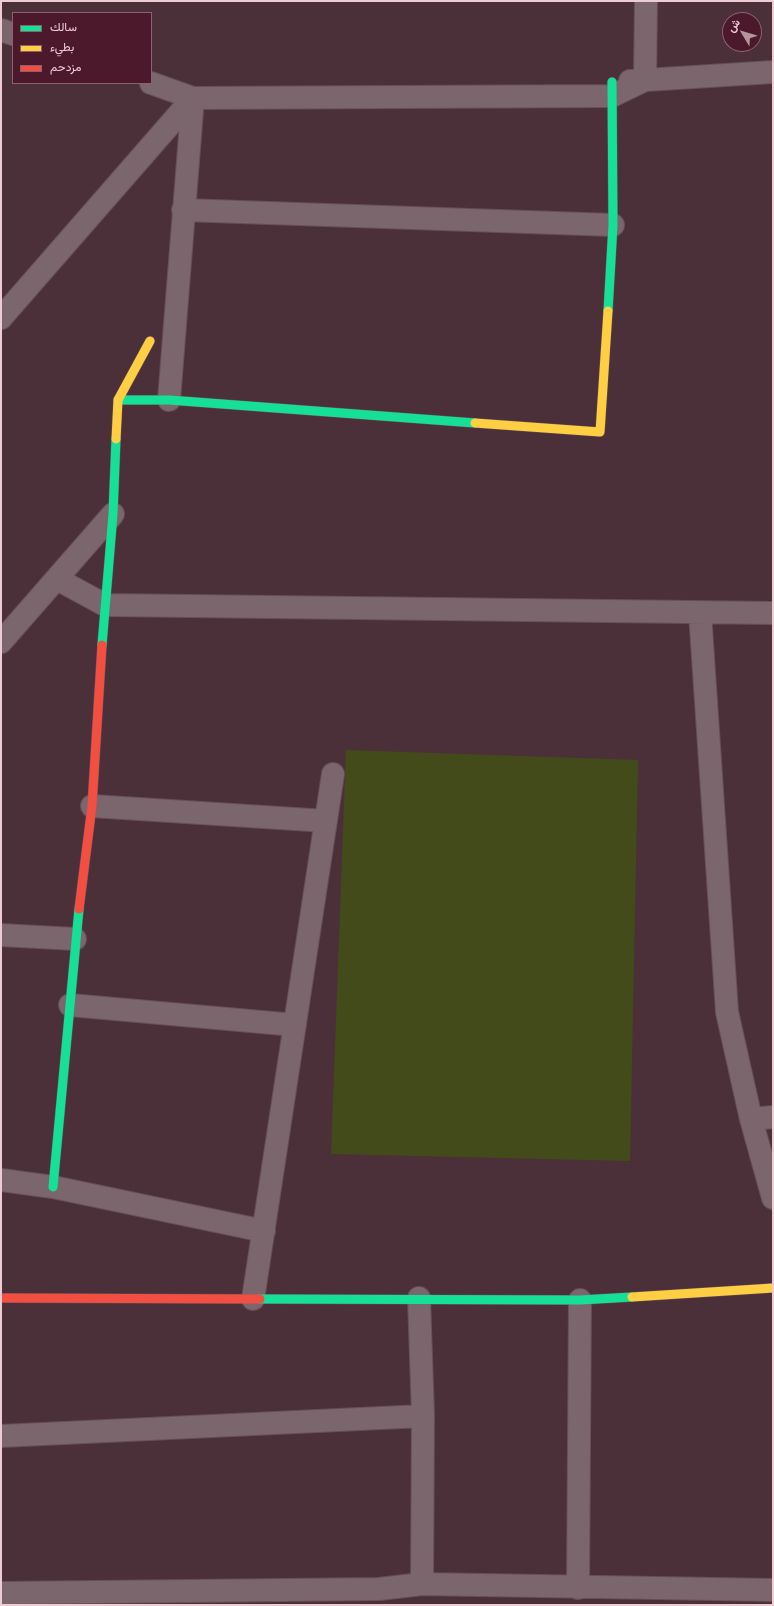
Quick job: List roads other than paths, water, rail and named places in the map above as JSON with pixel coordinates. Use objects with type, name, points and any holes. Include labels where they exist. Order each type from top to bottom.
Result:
[{"type":"street","points":[[645,80],[646,1]]},
{"type":"street","points":[[1,30],[12,34]]},
{"type":"street","points":[[152,83],[193,98],[571,96],[612,89],[645,80],[773,72]]},
{"type":"street","points":[[118,400],[169,400],[600,432],[613,225],[612,89]]},
{"type":"street","points":[[169,400],[193,98]]},
{"type":"street","points":[[1,318],[193,98]]},
{"type":"street","points":[[183,210],[613,225]]},
{"type":"street","points":[[53,1187],[75,939],[92,806],[105,604],[113,514],[118,400],[150,341]]},
{"type":"street","points":[[1,642],[113,514]]},
{"type":"street","points":[[57,579],[105,604],[773,613]]},
{"type":"street","points":[[700,613],[727,1012],[751,1119],[773,1198]]},
{"type":"street","points":[[253,1299],[333,774]]},
{"type":"street","points":[[92,806],[326,821]]},
{"type":"street","points":[[1,935],[75,939]]},
{"type":"street","points":[[70,1004],[295,1025]]},
{"type":"street","points":[[751,1119],[773,1117]]},
{"type":"street","points":[[1,1180],[53,1187],[264,1231]]},
{"type":"street","points":[[1,1298],[419,1298],[580,1300],[773,1288]]},
{"type":"street","points":[[419,1298],[423,1416],[422,1584]]},
{"type":"street","points":[[578,1588],[580,1300]]},
{"type":"street","points":[[1,1436],[423,1416]]},
{"type":"street","points":[[1,1593],[379,1597],[422,1584],[578,1588],[773,1590]]}]
